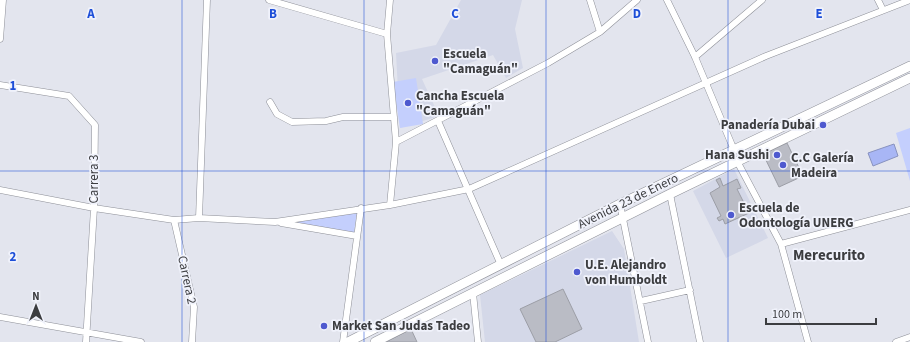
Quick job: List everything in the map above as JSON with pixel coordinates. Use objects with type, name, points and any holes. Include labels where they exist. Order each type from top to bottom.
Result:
[{"type":"main road","name":"Avenida 23 de Enero","points":[[348,342],[620,204],[910,66]]},
{"type":"main road","name":"Avenida 23 de Enero","points":[[375,342],[670,194],[910,78]]},
{"type":"street","points":[[0,39],[3,0]]},
{"type":"street","points":[[200,218],[207,0]]},
{"type":"street","points":[[269,0],[387,34]]},
{"type":"street","points":[[390,0],[387,34],[396,142],[390,205]]},
{"type":"street","points":[[590,0],[600,32]]},
{"type":"street","points":[[396,142],[438,121],[600,32],[637,0]]},
{"type":"street","points":[[667,0],[695,57],[734,150]]},
{"type":"street","points":[[695,57],[762,0]]},
{"type":"street","points":[[878,0],[883,10]]},
{"type":"street","points":[[275,222],[361,208],[390,205],[469,189],[766,56],[910,0]]},
{"type":"street","name":"Carrera 3","points":[[0,85],[69,96],[95,125],[94,208],[86,342]]},
{"type":"street","points":[[270,102],[277,114],[292,122],[326,121],[342,117],[394,117]]},
{"type":"street","points":[[438,121],[501,265]]},
{"type":"street","points":[[737,161],[780,244],[808,342]]},
{"type":"street","points":[[0,190],[94,208],[174,220],[200,218],[275,222],[357,236]]},
{"type":"street","points":[[670,194],[700,342]]},
{"type":"street","points":[[620,204],[641,301],[648,342]]},
{"type":"street","points":[[343,342],[361,208]]},
{"type":"street","points":[[780,244],[910,210]]},
{"type":"street","name":"Carrera 2","points":[[174,220],[194,307],[192,342]]},
{"type":"street","points":[[641,301],[690,290]]},
{"type":"street","points":[[473,293],[478,342]]},
{"type":"street","points":[[0,317],[142,342]]},
{"type":"street","points":[[899,342],[910,337]]},
{"type":"shaded area","name":"Escuela \"Camaguán\"","points":[[461,0],[522,0],[515,29],[523,68],[506,78],[493,55],[422,79],[439,116],[400,128],[396,53],[436,45]]},
{"type":"shaded area","name":"Cancha Escuela \"Camaguán\"","points":[[416,78],[423,124],[400,128],[393,82]]},
{"type":"shaded area","points":[[910,128],[910,181],[896,133]]},
{"type":"shaded area","points":[[894,144],[898,156],[873,166],[868,153]]},
{"type":"shaded area","name":"Escuela de Odontología UNERG","points":[[734,169],[768,238],[726,258],[693,191]]},
{"type":"shaded area","points":[[357,212],[354,233],[291,222]]},
{"type":"shaded area","name":"U.E. Alejandro von Humboldt","points":[[612,231],[624,249],[639,342],[485,342],[480,295]]},
{"type":"building","name":"C.C Galería Madeira","points":[[787,143],[803,176],[779,187],[763,154]]},
{"type":"building","points":[[720,178],[723,186],[737,179],[741,188],[737,189],[749,213],[725,224],[723,219],[719,221],[717,218],[721,216],[710,193],[720,187],[716,180]]},
{"type":"building","points":[[563,289],[582,329],[555,342],[536,342],[520,309]]},
{"type":"building","points":[[411,329],[417,342],[386,342]]},
{"type":"place","name":"Escuela \"Camaguán\"","points":[[435,61]]},
{"type":"place","name":"Cancha Escuela \"Camaguán\"","points":[[408,103]]},
{"type":"place","name":"Panadería Dubai","points":[[823,125]]},
{"type":"place","name":"Hana Sushi","points":[[777,155]]},
{"type":"place","name":"C.C Galería Madeira","points":[[783,165]]},
{"type":"place","name":"Escuela de Odontología UNERG","points":[[731,215]]},
{"type":"place","name":"U.E. Alejandro von Humboldt","points":[[577,272]]},
{"type":"place","name":"Market San Judas Tadeo","points":[[324,326]]},
{"type":"district","name":"Merecurito","points":[[829,255]]}]
